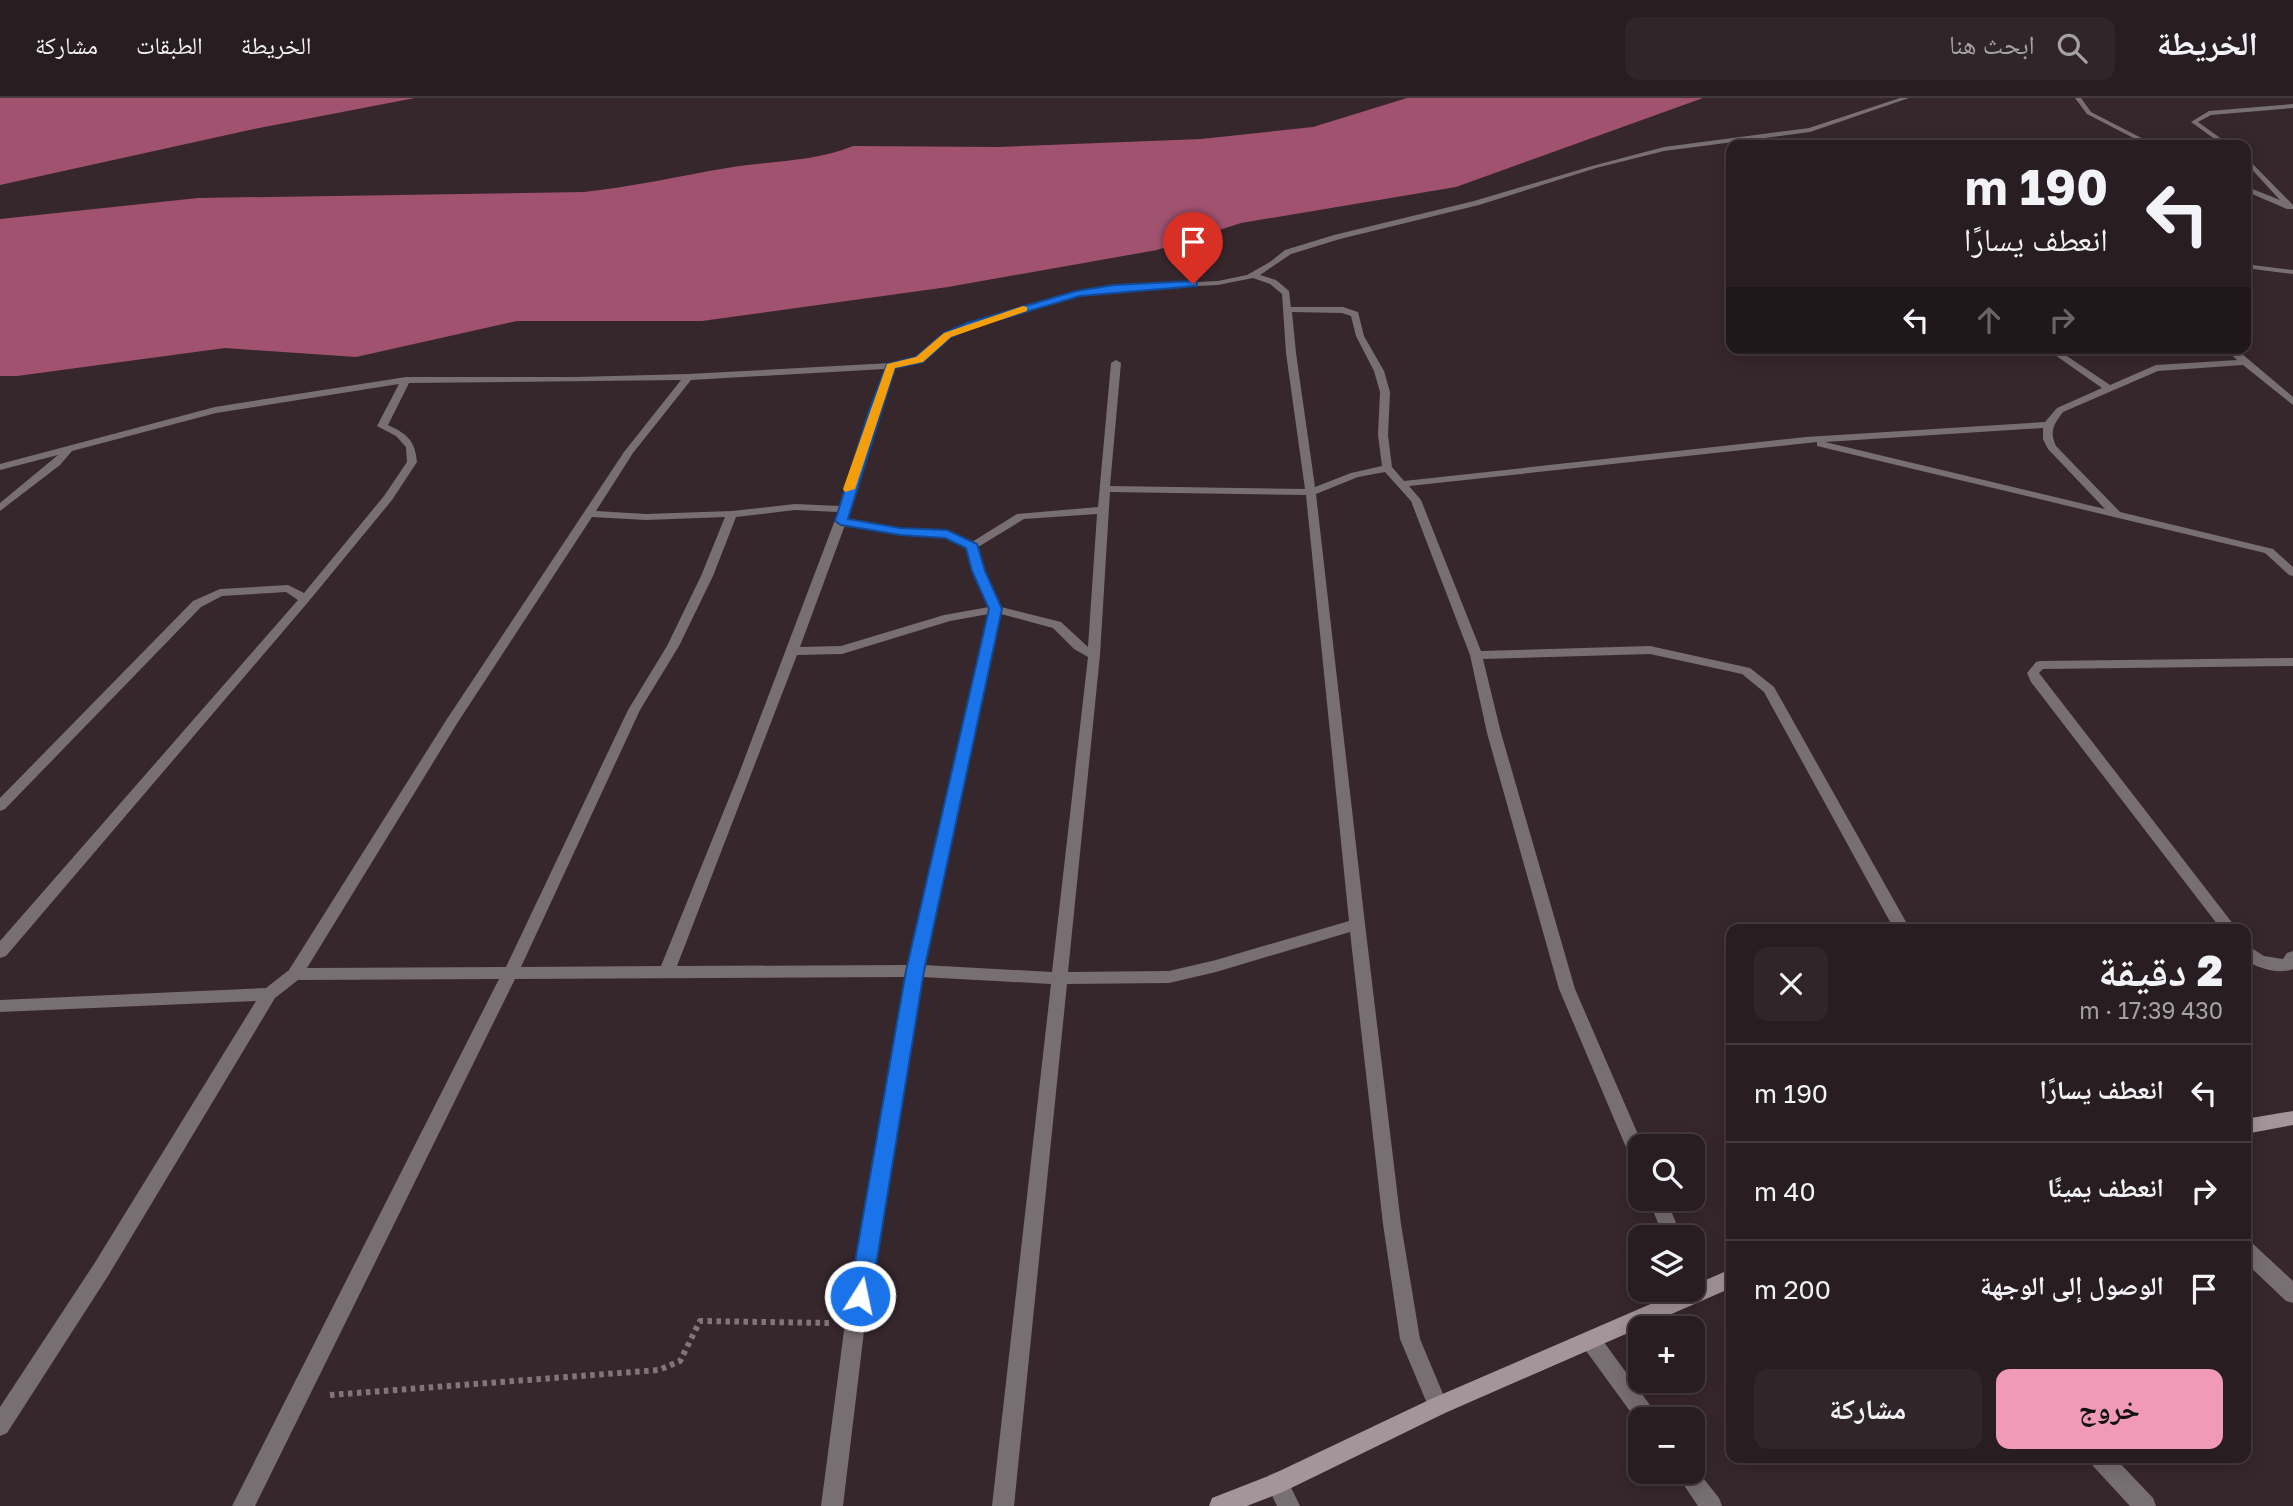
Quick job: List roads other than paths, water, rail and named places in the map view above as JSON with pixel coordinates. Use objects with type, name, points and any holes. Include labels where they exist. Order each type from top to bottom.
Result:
[{"type":"street","points":[[1733,140],[1810,130],[1906,98]]},
{"type":"street","points":[[2078,98],[2090,113],[2141,140]]},
{"type":"street","points":[[2220,140],[2194,122],[2209,113],[2293,106]]},
{"type":"street","points":[[0,467],[71,446],[215,410],[405,380],[470,377],[576,380],[688,377],[891,366],[920,359],[947,335],[971,325],[1079,293],[1114,288],[1218,283],[1254,275],[1288,252],[1313,244],[1476,203],[1604,164],[1664,149],[1726,141]]},
{"type":"street","points":[[2251,164],[2292,207]]},
{"type":"street","points":[[2251,190],[2292,207]]},
{"type":"street","points":[[2251,267],[2293,272]]},
{"type":"street","points":[[1254,275],[1273,282],[1286,293],[1296,391],[1311,492],[1392,1224],[1410,1339],[1438,1406]]},
{"type":"street","points":[[1287,309],[1343,310],[1355,314],[1360,336],[1380,371],[1385,392],[1383,435],[1387,468],[1416,500],[1476,655],[1494,733],[1567,989],[1629,1134]]},
{"type":"street","points":[[2058,354],[2108,388]]},
{"type":"street","points":[[2234,354],[2293,402]]},
{"type":"street","points":[[2116,514],[2052,447],[2048,439],[2048,425],[2060,410],[2156,368],[2243,362]]},
{"type":"street","points":[[1003,1506],[1057,978],[1094,655],[1116,363]]},
{"type":"street","points":[[667,972],[843,515],[891,366]]},
{"type":"street","points":[[0,1426],[101,1270],[269,994],[295,974],[452,722],[629,452],[688,377]]},
{"type":"street","points":[[0,952],[305,599],[388,498],[412,462],[411,447],[400,434],[382,426],[405,380]]},
{"type":"street","points":[[1401,484],[1806,440],[2048,425]]},
{"type":"street","points":[[1806,440],[2269,551],[2293,573]]},
{"type":"street","points":[[0,508],[56,463],[71,446]]},
{"type":"street","points":[[1106,489],[1311,492],[1355,475],[1387,468]]},
{"type":"street","points":[[590,514],[646,517],[732,514],[795,507],[843,515],[900,532],[947,534],[972,546]]},
{"type":"street","points":[[972,546],[1021,516],[1103,510]]},
{"type":"street","points":[[243,1506],[511,972],[634,710],[673,646],[708,576],[732,514]]},
{"type":"street","points":[[832,1506],[855,1323],[915,971],[996,609],[978,571],[972,546]]},
{"type":"street","points":[[0,806],[197,604],[208,596],[288,588],[305,599]]},
{"type":"street","points":[[792,651],[842,650],[948,618],[996,609],[1057,625],[1079,646],[1094,655]]},
{"type":"street","points":[[1476,655],[1650,650],[1746,671],[1769,690],[1899,924]]},
{"type":"street","points":[[2225,924],[2033,673],[2040,665],[2293,662]]},
{"type":"street","points":[[295,974],[915,971],[1057,978],[1169,977],[1216,966],[1357,924]]},
{"type":"street","points":[[2251,956],[2269,965],[2287,965],[2293,957]]},
{"type":"street","points":[[0,1006],[269,994]]},
{"type":"street","points":[[2251,1126],[2293,1118]]},
{"type":"street","points":[[2251,1255],[2293,1294]]},
{"type":"street","points":[[1705,1284],[1726,1279]]},
{"type":"street","points":[[1220,1506],[1277,1483],[1438,1406],[1591,1341],[1665,1302]]},
{"type":"street","points":[[1591,1341],[1639,1407]]},
{"type":"street","points":[[2106,1463],[2146,1506]]},
{"type":"street","points":[[1277,1483],[1289,1506]]},
{"type":"street","points":[[1695,1484],[1711,1506]]}]
